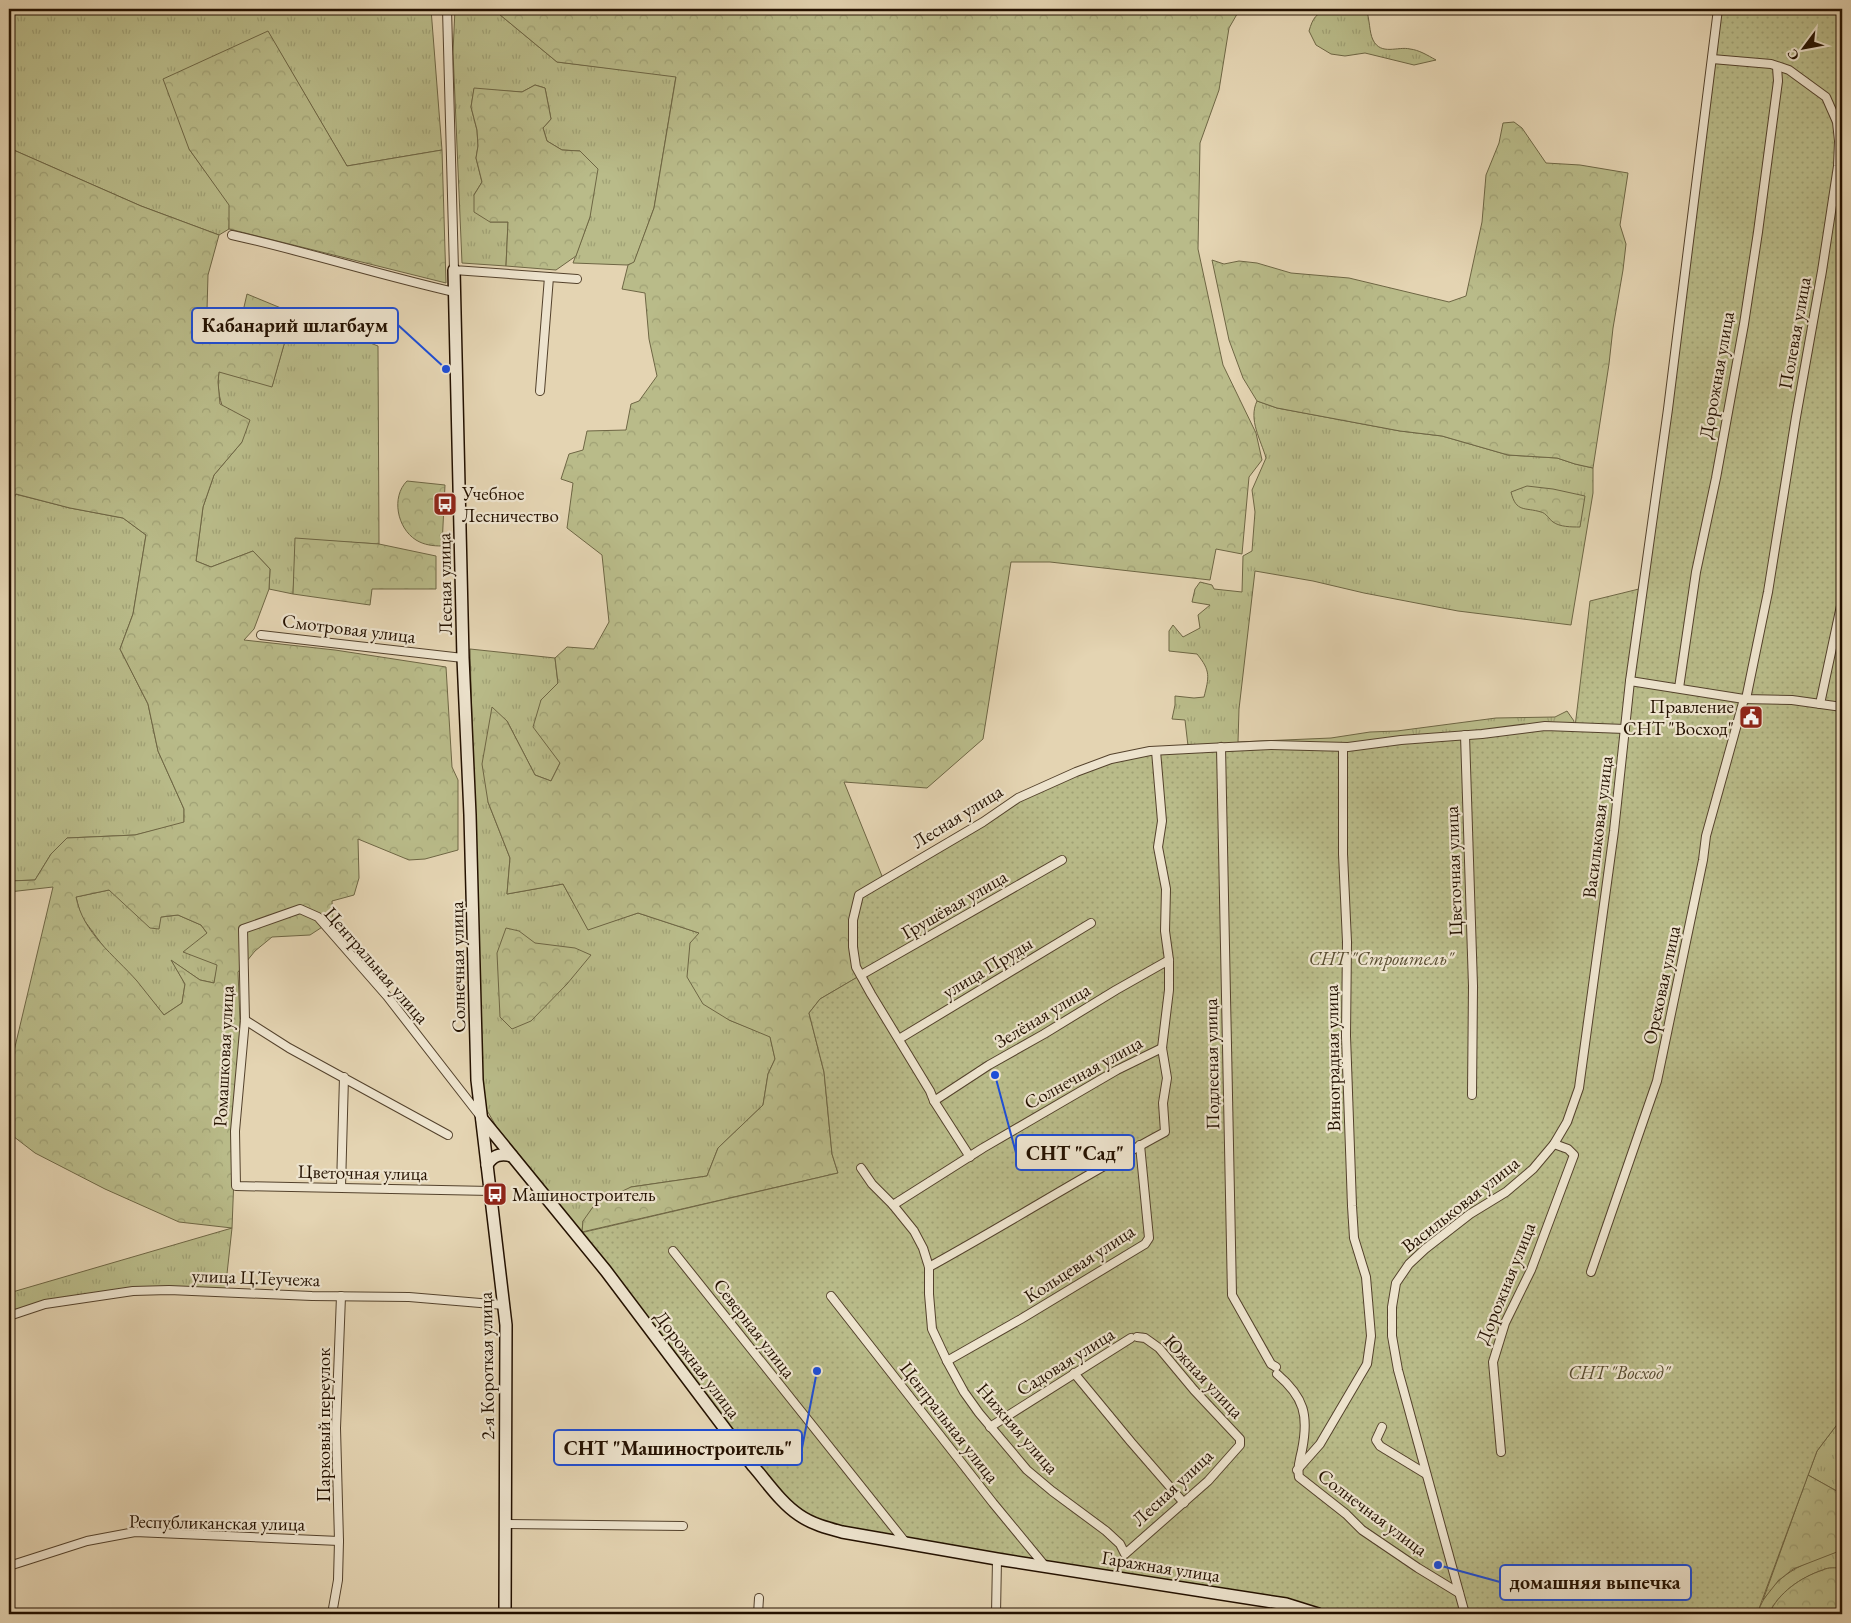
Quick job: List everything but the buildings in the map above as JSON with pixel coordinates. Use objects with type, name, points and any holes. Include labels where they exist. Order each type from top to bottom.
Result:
[{"type":"street","points":[[447,9],[454,270],[577,280]]},
{"type":"street","points":[[1712,59],[1718,9]]},
{"type":"street","name":"Полевая улица","points":[[1712,59],[1771,64],[1789,70],[1826,97],[1837,122],[1840,141],[1823,262],[1768,592],[1745,699]]},
{"type":"street","name":"Васильковая улица","points":[[1459,1593],[1398,1370],[1392,1336],[1392,1307],[1396,1283],[1409,1264],[1470,1214],[1506,1192],[1533,1169],[1554,1144],[1567,1122],[1579,1088],[1614,831],[1630,681],[1668,409],[1712,59]]},
{"type":"street","name":"Дорожная улица","points":[[1679,688],[1696,572],[1716,478],[1744,324],[1778,81],[1777,67]]},
{"type":"street","points":[[232,235],[295,249],[384,276],[454,292]]},
{"type":"street","name":"Лесная улица","points":[[454,270],[463,658],[470,815]]},
{"type":"street","points":[[540,391],[549,277]]},
{"type":"street","points":[[1820,704],[1842,601]]},
{"type":"street","name":"Смотровая улица","points":[[261,635],[463,658]]},
{"type":"street","points":[[1630,681],[1745,699],[1792,700],[1842,707]]},
{"type":"street","name":"Ореховая улица","points":[[1591,1272],[1657,1081],[1703,860],[1706,836],[1745,699]]},
{"type":"street","points":[[929,1267],[992,1232],[1050,1196],[1165,1132],[1163,1103],[1167,1078],[1162,1048],[1169,990],[1169,960],[1165,931],[1166,889],[1158,847],[1162,822],[1156,751],[1271,745],[1343,747],[1545,726],[1625,729]]},
{"type":"street","name":"Цветочная улица","points":[[1465,735],[1473,986],[1472,1095]]},
{"type":"street","name":"Подлесная улица","points":[[1221,747],[1232,1295],[1271,1364],[1277,1371]]},
{"type":"street","name":"Виноградная улица","points":[[1343,747],[1343,854],[1347,942],[1346,1036],[1352,1206],[1354,1238],[1366,1277]]},
{"type":"street","name":"Лесная улица","points":[[861,976],[856,967],[852,947],[853,920],[859,895],[984,822],[1018,798],[1076,772],[1111,759],[1156,751]]},
{"type":"street","name":"Солнечная улица","points":[[470,815],[477,1080],[482,1118]]},
{"type":"street","name":"Грушёвая улица","points":[[861,976],[1062,860]]},
{"type":"street","name":"Центральная улица","points":[[243,929],[300,909],[318,918],[387,996],[482,1118]]},
{"type":"street","name":"улица Пруды","points":[[899,1039],[1092,923]]},
{"type":"street","name":"Ромашковая улица","points":[[236,1186],[235,1131],[245,1020],[243,929]]},
{"type":"street","name":"Зелёная улица","points":[[934,1101],[989,1065],[1169,960]]},
{"type":"street","points":[[861,976],[930,1091],[934,1101],[970,1157]]},
{"type":"street","points":[[245,1020],[289,1048],[344,1076],[448,1134]]},
{"type":"street","name":"Солнечная улица","points":[[893,1205],[920,1186],[983,1148],[1117,1070],[1162,1048]]},
{"type":"street","points":[[341,1187],[344,1076]]},
{"type":"street","name":"Дорожная улица","points":[[482,1118],[606,1271],[753,1466],[792,1510],[824,1526],[997,1559]]},
{"type":"street","name":"2-я Короткая улица","points":[[482,1118],[504,1305],[505,1614]]},
{"type":"street","name":"Дорожная улица","points":[[1501,1452],[1493,1362],[1505,1323],[1531,1270],[1574,1155],[1568,1148],[1554,1144]]},
{"type":"street","name":"Кольцевая улица","points":[[947,1361],[1145,1244],[1149,1238],[1140,1146]]},
{"type":"street","points":[[487,1164],[490,1159],[503,1154],[512,1156]]},
{"type":"street","name":"Нижняя улица","points":[[861,1168],[872,1184],[893,1205],[914,1232],[923,1248],[929,1267],[928,1294],[932,1329],[964,1392],[990,1427],[1027,1470],[1052,1492],[1106,1531],[1120,1544],[1125,1554]]},
{"type":"street","name":"Цветочная улица","points":[[236,1186],[490,1191]]},
{"type":"street","name":"Северная улица","points":[[673,1251],[906,1543]]},
{"type":"street","name":"Солнечная улица","points":[[1297,1470],[1320,1444],[1368,1364],[1371,1336],[1366,1277]]},
{"type":"street","name":"улица Ц.Теучежа","points":[[9,1316],[45,1304],[133,1291],[169,1290],[409,1298],[504,1305]]},
{"type":"street","name":"Парковый переулок","points":[[332,1614],[338,1580],[339,1541],[336,1428],[341,1296]]},
{"type":"street","name":"Центральная улица","points":[[831,1296],[992,1503],[1045,1566]]},
{"type":"street","name":"Садовая улица","points":[[990,1427],[1074,1373],[1134,1338]]},
{"type":"street","name":"Южная улица","points":[[1134,1338],[1145,1338],[1159,1348],[1194,1390],[1240,1439],[1240,1445]]},
{"type":"street","name":"Солнечная улица","points":[[1277,1371],[1298,1396],[1304,1412],[1305,1431],[1297,1470],[1299,1477],[1346,1514],[1362,1530],[1459,1593]]},
{"type":"street","points":[[1074,1373],[1136,1449],[1184,1503]]},
{"type":"street","points":[[1382,1427],[1376,1440],[1380,1446],[1426,1474]]},
{"type":"street","name":"Лесная улица","points":[[1125,1554],[1208,1481],[1240,1445]]},
{"type":"street","points":[[505,1524],[683,1526]]},
{"type":"street","name":"Республиканская улица","points":[[9,1566],[87,1541],[135,1532],[339,1541]]},
{"type":"street","points":[[996,1614],[997,1559]]},
{"type":"street","name":"Гаражная улица","points":[[997,1559],[1286,1604],[1318,1614]]},
{"type":"street","points":[[1459,1593],[1465,1614]]},
{"type":"street","points":[[758,1614],[759,1598]]},
{"type":"green space","points":[[9,9],[431,9],[442,150],[347,166],[268,32],[189,149],[230,205],[229,229],[219,235],[141,206],[9,148]]},
{"type":"green space","points":[[455,9],[493,9],[557,62],[676,76],[654,208],[634,263],[627,265],[573,263],[590,217],[580,151],[562,150],[547,141],[543,128],[551,119],[545,88],[535,85],[522,92],[474,89],[471,107],[477,130],[478,146],[476,158],[482,182],[474,195],[490,222],[508,222],[506,266],[462,263],[453,52]]},
{"type":"green space","points":[[493,9],[1240,9],[1229,28],[1219,90],[1200,143],[1198,249],[1223,365],[1256,433],[1262,460],[1249,477],[1242,554],[1216,549],[1210,580],[1050,562],[1011,562],[983,739],[927,788],[844,782],[884,881],[861,975],[820,999],[809,1013],[824,1072],[832,1154],[838,1173],[582,1232],[583,1221],[595,1204],[631,1187],[707,1176],[718,1148],[763,1105],[768,1074],[775,1059],[770,1037],[729,1020],[703,1004],[687,977],[690,943],[699,933],[638,913],[588,930],[563,884],[507,894],[510,858],[488,802],[482,764],[492,707],[507,721],[535,775],[551,781],[560,763],[533,727],[541,700],[558,683],[555,658],[567,647],[594,649],[609,622],[602,555],[567,528],[573,483],[561,479],[569,454],[583,450],[587,431],[626,430],[631,404],[639,401],[657,376],[649,339],[645,293],[622,289],[628,265],[634,262],[654,208],[676,77],[557,62]]},
{"type":"green space","points":[[1329,9],[1366,9],[1373,40],[1380,48],[1405,48],[1423,53],[1436,60],[1414,65],[1365,53],[1345,56],[1331,54],[1316,45],[1309,31],[1315,17]]},
{"type":"green space","points":[[1718,9],[1842,9],[1842,1418],[1817,1451],[1757,1614],[1318,1614],[906,1543],[799,1515],[576,1234],[838,1173],[832,1154],[824,1072],[809,1013],[820,999],[861,975],[853,947],[859,895],[1018,798],[1111,759],[1208,748],[1348,747],[1575,727],[1590,601],[1643,588]]},
{"type":"green space","points":[[268,31],[347,166],[442,150],[446,283],[229,229],[229,205],[189,149],[163,79]]},
{"type":"green space","points":[[535,85],[545,88],[551,119],[543,128],[547,141],[562,150],[580,151],[598,169],[590,217],[576,256],[556,270],[506,266],[508,222],[490,222],[474,212],[474,195],[482,182],[476,158],[478,146],[477,130],[471,107],[474,88],[522,92]]},
{"type":"green space","points":[[1514,122],[1522,128],[1546,163],[1580,165],[1628,173],[1620,225],[1626,244],[1623,270],[1593,468],[1557,458],[1508,455],[1442,436],[1400,431],[1277,408],[1257,401],[1243,378],[1229,340],[1212,260],[1224,264],[1239,261],[1257,263],[1291,273],[1349,278],[1449,302],[1466,296],[1482,222],[1486,175],[1499,143],[1503,123]]},
{"type":"green space","points":[[9,148],[141,206],[219,235],[208,275],[207,310],[241,320],[247,294],[293,313],[272,387],[219,372],[220,404],[250,420],[242,442],[214,475],[203,507],[196,561],[211,567],[253,551],[270,569],[269,589],[254,629],[244,640],[335,650],[446,667],[452,767],[458,780],[458,850],[425,859],[409,860],[358,839],[359,878],[354,895],[332,901],[333,920],[310,935],[272,937],[255,951],[238,972],[240,1021],[232,1228],[179,1222],[105,1189],[35,1153],[9,1133],[9,1072],[53,887],[9,892],[9,881],[35,880],[51,854],[67,838],[135,835],[184,822],[184,809],[158,751],[148,704],[120,649],[133,614],[146,535],[123,518],[70,508],[16,494],[9,508]],"holes":[[[109,890],[150,928],[159,929],[161,917],[178,915],[201,925],[207,933],[183,952],[217,965],[214,983],[200,980],[171,960],[185,984],[182,1003],[164,1015],[137,981],[92,933],[85,922],[76,897]]]},
{"type":"green space","points":[[293,313],[378,346],[379,544],[296,539],[293,594],[269,589],[270,569],[253,551],[211,567],[196,561],[203,507],[214,475],[242,442],[223,409],[219,392],[219,371],[272,386]]},
{"type":"green space","points":[[1257,401],[1277,408],[1400,431],[1442,436],[1508,455],[1557,458],[1593,468],[1593,493],[1571,625],[1458,611],[1255,571],[1239,709],[1238,742],[1331,738],[1496,718],[1555,717],[1567,711],[1574,721],[1573,725],[1348,745],[1188,746],[1185,720],[1172,719],[1175,696],[1204,697],[1208,674],[1205,665],[1197,654],[1169,651],[1169,631],[1173,625],[1183,637],[1200,628],[1198,615],[1210,605],[1192,602],[1195,589],[1200,582],[1212,585],[1214,589],[1242,592],[1243,556],[1252,551],[1255,512],[1252,490],[1266,458],[1256,430],[1254,415]]},
{"type":"green space","points":[[407,481],[445,485],[442,546],[419,542],[404,528],[398,512],[398,504],[399,495]]},
{"type":"green space","points":[[1527,486],[1585,496],[1580,527],[1559,525],[1543,513],[1518,506],[1511,492]]},
{"type":"green space","points":[[15,494],[70,508],[123,518],[146,535],[133,614],[120,649],[148,704],[158,751],[184,809],[184,823],[135,835],[67,838],[51,854],[35,880],[9,881],[9,601],[11,575],[9,569],[9,508]]},
{"type":"green space","points":[[295,538],[379,544],[436,556],[436,589],[372,589],[370,605],[293,594]]},
{"type":"green space","points":[[470,649],[555,658],[558,684],[541,700],[560,763],[551,781],[535,775],[507,721],[488,802],[510,858],[507,894],[563,884],[588,929],[638,913],[699,933],[729,1020],[770,1036],[775,1059],[768,1074],[763,1105],[718,1148],[707,1176],[631,1187],[583,1221],[582,1232],[496,1126],[485,1107],[482,1079]]},
{"type":"green space","points":[[109,890],[161,917],[178,915],[201,925],[207,933],[218,965],[214,983],[200,980],[172,961],[185,984],[182,1003],[164,1015],[136,981],[106,950],[81,916],[76,897]]},
{"type":"green space","points":[[506,928],[519,931],[535,943],[575,948],[591,955],[567,984],[531,1021],[512,1029],[500,1017],[497,953]]},
{"type":"green space","points":[[232,1228],[225,1292],[169,1290],[45,1304],[9,1316],[9,1293]]},
{"type":"green space","points":[[1842,1418],[1842,1494],[1808,1475],[1817,1451]]},
{"type":"green space","points":[[1808,1475],[1842,1494],[1842,1550],[1793,1569],[1778,1581],[1763,1600]]},
{"type":"green space","points":[[1842,1550],[1842,1568],[1827,1568],[1799,1581],[1778,1599],[1769,1614],[1757,1614],[1763,1600],[1780,1579],[1802,1565]]},
{"type":"green space","points":[[1842,1568],[1842,1614],[1769,1614],[1778,1599],[1799,1581],[1825,1569]]},
{"type":"place","name":"Кабанарий шлагбаум","points":[[446,369]]},
{"type":"place","name":"Учебное Лесничество","points":[[445,504]]},
{"type":"place","name":"Правление СНТ \"Восход\"","points":[[1751,717]]},
{"type":"place","name":"СНТ \"Сад\"","points":[[995,1075]]},
{"type":"place","name":"Машиностроитель","points":[[495,1194]]},
{"type":"place","name":"СНТ \"Машиностроитель\"","points":[[817,1371]]},
{"type":"place","name":"домашняя выпечка","points":[[1438,1565]]},
{"type":"park label","name":"СНТ \"Строитель\"","points":[[1381,958]]},
{"type":"park label","name":"СНТ \"Восход\"","points":[[1619,1372]]}]
